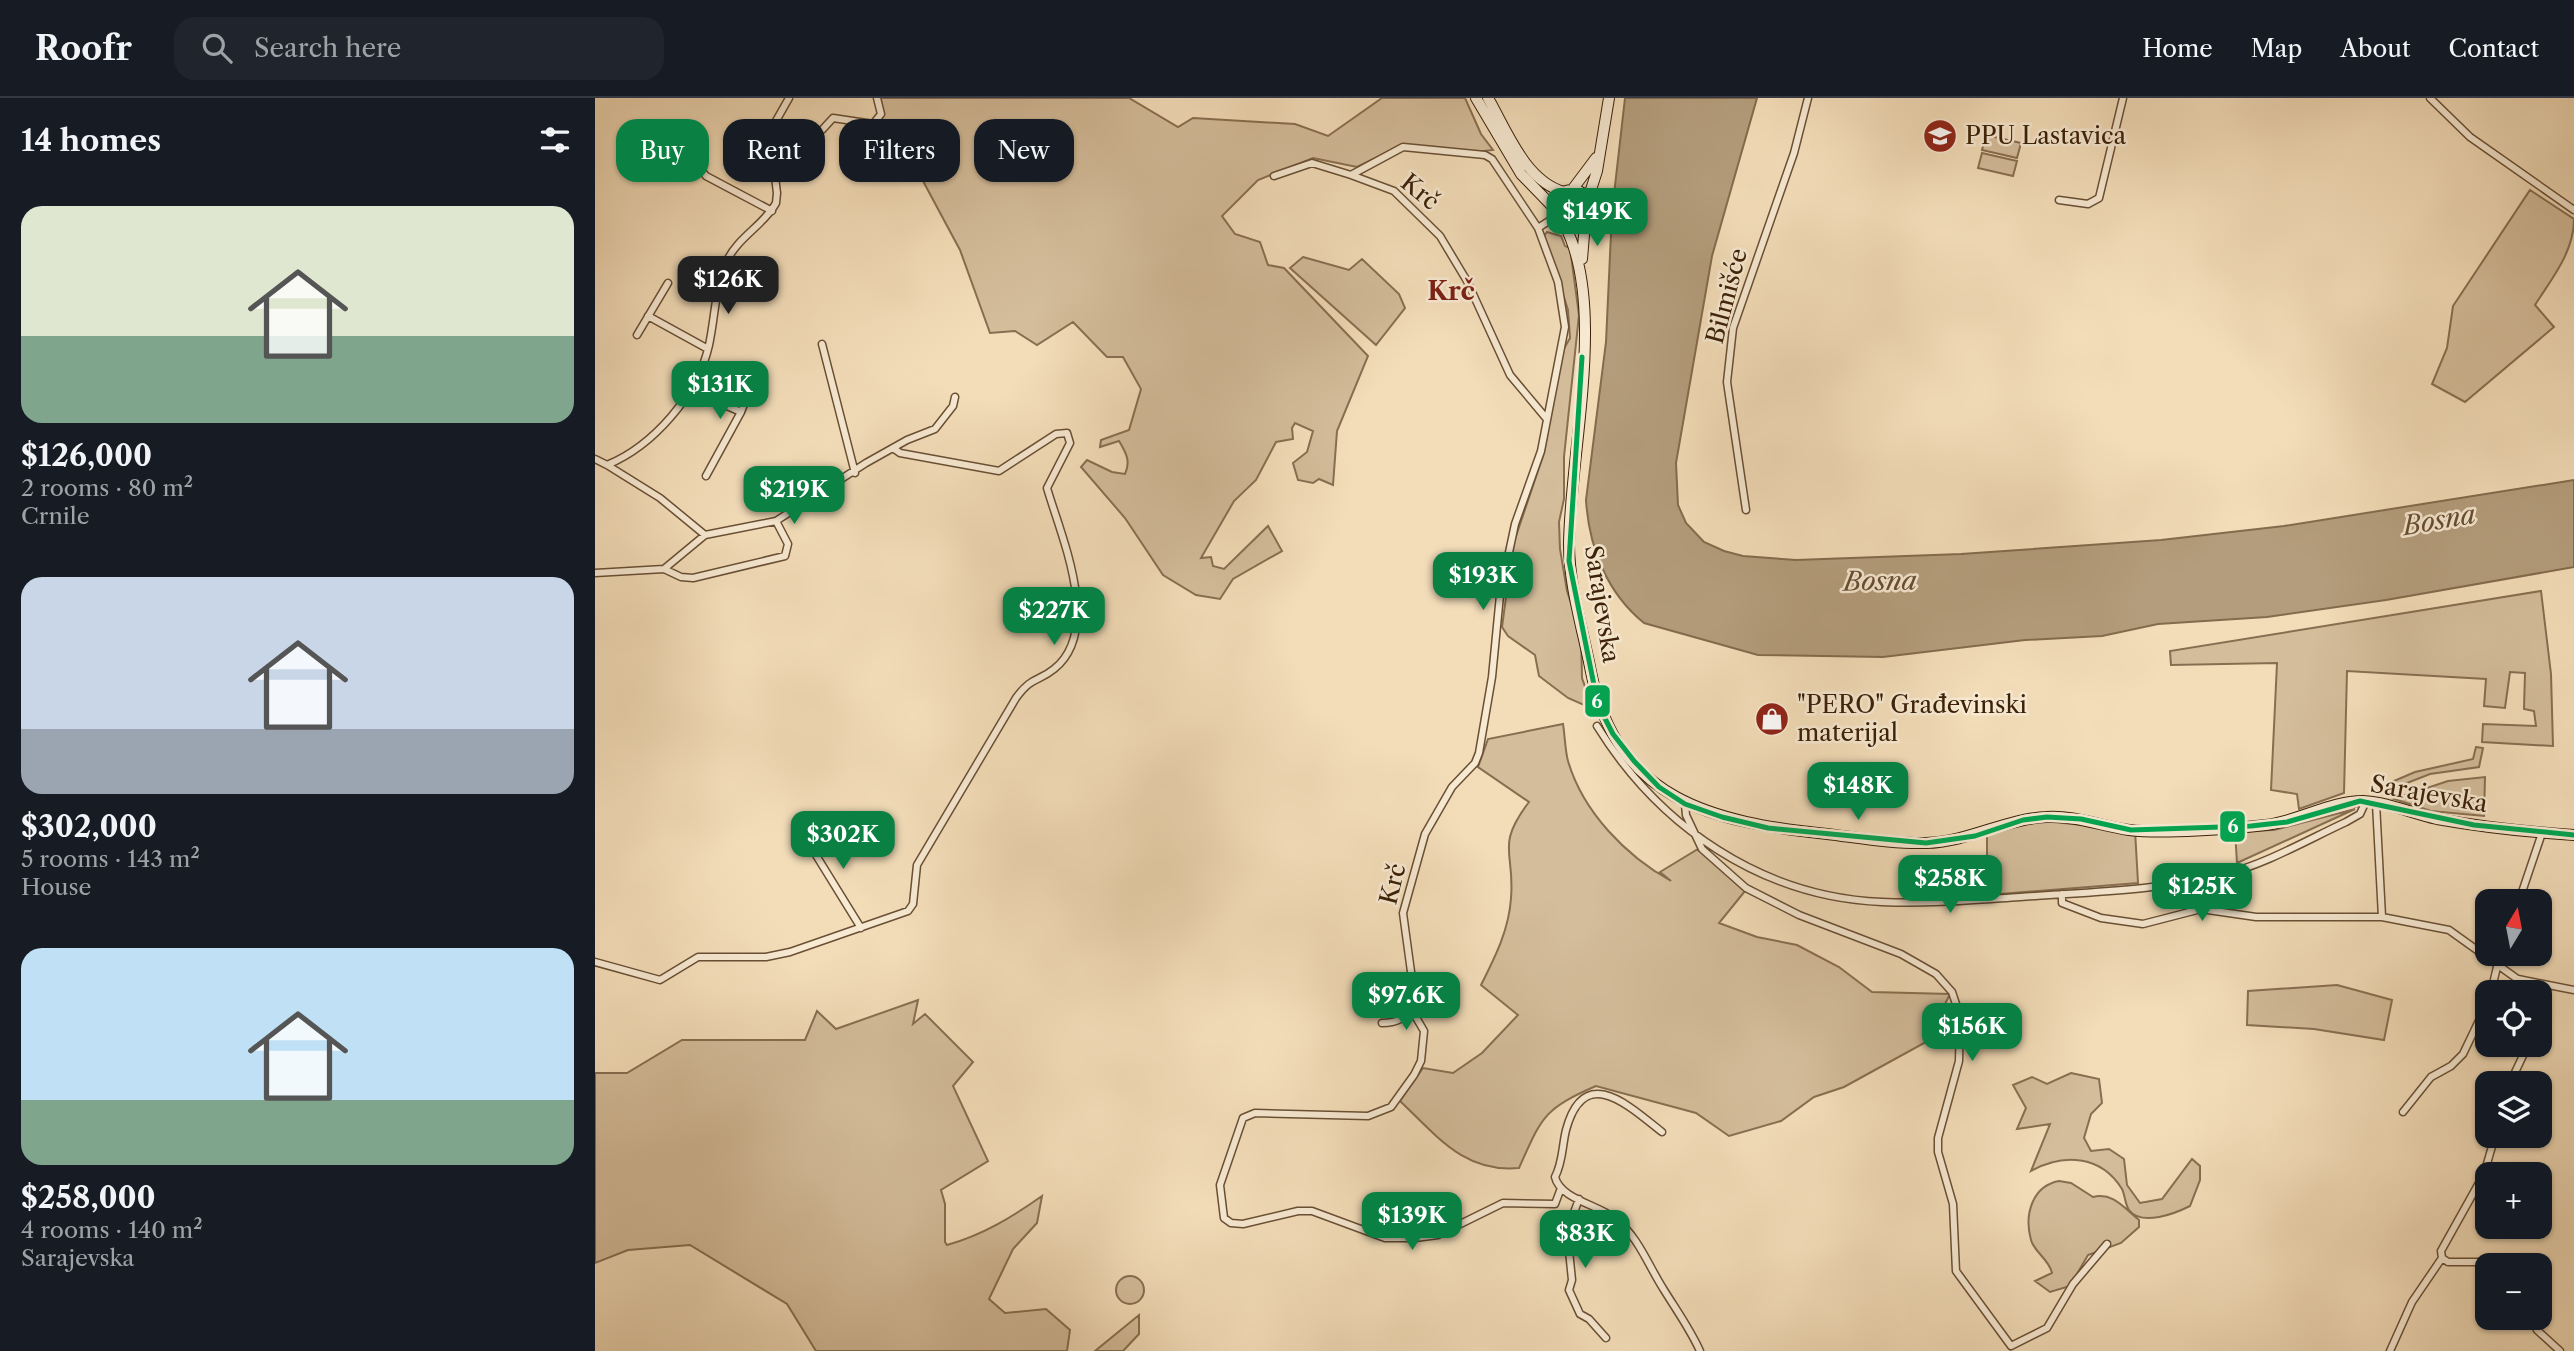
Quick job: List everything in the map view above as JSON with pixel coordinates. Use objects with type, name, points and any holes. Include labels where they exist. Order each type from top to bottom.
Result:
[{"type":"main road","points":[[1476,98],[1521,174],[1565,226],[1575,228],[1585,223],[1591,212],[1588,199],[1601,148],[1609,98]]},
{"type":"main road","points":[[1488,98],[1531,170],[1553,189],[1568,191],[1588,199]]},
{"type":"main road","points":[[1554,212],[1568,191],[1592,166],[1601,148]]},
{"type":"main road","name":"Sarajevska","points":[[1585,223],[1581,270],[1584,329],[1570,517],[1570,561],[1574,590],[1598,705],[1603,715],[1634,761],[1660,787],[1685,804],[1722,817],[1768,828],[1926,843],[1975,836],[2023,820],[2047,817],[2081,820],[2131,830],[2251,826],[2287,822],[2341,804],[2371,802],[2434,818],[2574,835]]},
{"type":"main road","name":"Sarajevska","points":[[1565,226],[1581,270]]},
{"type":"street","points":[[607,465],[629,456],[646,441],[690,390],[708,349],[728,258],[772,211],[777,193],[772,128],[789,98]]},
{"type":"street","points":[[825,126],[833,118],[873,124],[881,114],[877,98]]},
{"type":"street","name":"Bilmišće","points":[[1746,510],[1727,382],[1733,328],[1794,153],[1808,98]]},
{"type":"street","points":[[2059,200],[2088,204],[2099,198],[2123,98]]},
{"type":"street","points":[[2430,98],[2470,137],[2574,210]]},
{"type":"street","name":"Krč","points":[[1351,175],[1403,147],[1485,155],[1500,170],[1538,228],[1558,282],[1565,327],[1541,451],[1515,524],[1500,595],[1492,677],[1479,753],[1475,762],[1452,787],[1425,834],[1403,913],[1412,979],[1410,1007],[1424,1031],[1421,1061],[1391,1107],[1368,1116],[1255,1113],[1243,1118],[1220,1185],[1224,1218],[1231,1223],[1243,1224],[1298,1211],[1312,1211],[1385,1238],[1415,1238],[1438,1235],[1503,1203],[1555,1204],[1561,1188]]},
{"type":"street","points":[[1274,176],[1312,163],[1351,175]]},
{"type":"street","name":"Krč","points":[[1351,175],[1394,191],[1440,236],[1467,281],[1510,375],[1546,418]]},
{"type":"street","points":[[709,177],[772,211]]},
{"type":"street","points":[[1538,228],[1554,212]]},
{"type":"street","points":[[637,334],[668,283]]},
{"type":"street","points":[[648,316],[708,349]]},
{"type":"street","points":[[822,344],[855,472]]},
{"type":"street","points":[[706,476],[741,412],[755,376]]},
{"type":"street","points":[[690,390],[741,412]]},
{"type":"street","points":[[664,569],[705,535],[776,521],[893,448],[935,429],[953,406],[955,397]]},
{"type":"street","points":[[595,962],[660,980],[698,957],[766,957],[908,911],[913,904],[917,864],[1016,698],[1030,681],[1054,669],[1067,653],[1074,639],[1079,614],[1077,592],[1047,488],[1070,443],[1067,433],[1056,434],[999,471],[900,453],[893,448]]},
{"type":"street","points":[[595,459],[660,498],[705,535]]},
{"type":"street","points":[[595,573],[664,569],[681,577],[693,578],[785,556],[788,544],[776,521]]},
{"type":"street","points":[[1597,726],[1619,762],[1646,793],[1699,839],[1733,860],[1780,881],[1853,899],[1944,902],[2165,886],[2225,874],[2360,814],[2371,802]]},
{"type":"street","points":[[2371,802],[2382,917]]},
{"type":"street","points":[[1685,804],[1686,815],[1709,858],[1745,888],[1799,915],[1901,954],[1936,974],[1952,992],[1961,1016],[1959,1061],[1938,1138],[1938,1152],[1953,1204],[1956,1271],[2011,1346]]},
{"type":"street","points":[[798,826],[859,920],[861,928]]},
{"type":"street","points":[[2523,889],[2542,833]]},
{"type":"street","points":[[2062,894],[2062,903],[2083,912],[2143,925],[2201,909],[2256,917],[2382,917],[2449,930],[2497,967],[2516,978],[2574,990]]},
{"type":"street","points":[[2494,980],[2497,967]]},
{"type":"street","points":[[1382,1023],[1395,1023],[1405,1017],[1410,1007]]},
{"type":"street","points":[[2403,1112],[2431,1077],[2451,1066],[2463,1054],[2475,1034]]},
{"type":"street","points":[[1662,1132],[1607,1093],[1580,1098],[1573,1110],[1555,1177],[1561,1188],[1614,1217],[1632,1234],[1663,1288],[1690,1327],[1700,1351]]},
{"type":"street","points":[[2390,1351],[2412,1302],[2442,1258],[2445,1240],[2484,1174],[2492,1148]]},
{"type":"street","points":[[1579,1199],[1567,1231],[1571,1269],[1569,1290],[1580,1314],[1589,1319],[1606,1338]]},
{"type":"street","points":[[2004,1351],[2047,1328],[2073,1284],[2107,1244]]},
{"type":"street","points":[[2442,1258],[2448,1262],[2475,1262]]},
{"type":"street","points":[[2537,1330],[2560,1351]]},
{"type":"shaded area","points":[[877,98],[1129,98],[1178,127],[1193,118],[1295,124],[1328,136],[1382,98],[1465,98],[1481,134],[1493,150],[1466,153],[1402,145],[1357,167],[1313,158],[1258,180],[1222,216],[1235,234],[1260,242],[1268,265],[1284,268],[1368,356],[1337,431],[1333,485],[1319,479],[1313,483],[1298,480],[1293,463],[1307,452],[1313,431],[1295,423],[1292,428],[1293,439],[1276,442],[1256,480],[1234,501],[1201,558],[1211,557],[1213,566],[1224,569],[1268,526],[1282,551],[1233,579],[1220,599],[1196,595],[1163,575],[1125,518],[1081,467],[1087,460],[1112,472],[1125,474],[1127,469],[1126,453],[1119,441],[1100,447],[1101,440],[1129,430],[1141,389],[1123,357],[1107,357],[1073,322],[1037,345],[1015,331],[990,333],[960,250],[924,182],[960,182],[960,119],[882,119]]},
{"type":"shaded area","points":[[1986,135],[2021,143],[2017,158],[1982,150]]},
{"type":"shaded area","points":[[1982,153],[2017,161],[2013,176],[1978,168]]},
{"type":"shaded area","points":[[2530,190],[2574,219],[2566,254],[2535,305],[2554,327],[2465,402],[2432,384],[2447,348],[2453,306]]},
{"type":"shaded area","points":[[1572,196],[1581,200],[1585,209],[1581,218],[1572,222],[1563,218],[1559,209],[1563,200]]},
{"type":"shaded area","points":[[1547,232],[1561,236],[1565,246],[1570,248],[1579,315],[1564,457],[1564,499],[1559,522],[1560,549],[1567,591],[1581,633],[1582,678],[1593,709],[1568,698],[1539,676],[1535,655],[1508,636],[1502,627],[1513,545],[1544,453],[1562,352],[1570,338],[1568,310],[1544,236]]},
{"type":"shaded area","points":[[1303,257],[1349,270],[1362,259],[1399,294],[1405,308],[1376,345],[1290,268]]},
{"type":"shaded area","points":[[2541,591],[2551,674],[2553,746],[2482,742],[2483,724],[2536,726],[2534,711],[2524,709],[2525,673],[2510,672],[2505,708],[2484,706],[2486,679],[2347,671],[2344,793],[2299,809],[2297,794],[2271,790],[2277,663],[2171,665],[2170,651]]},
{"type":"shaded area","points":[[1563,724],[1567,757],[1584,798],[1608,831],[1638,859],[1671,881],[1660,872],[1698,849],[1745,891],[1719,923],[1757,937],[1797,945],[1839,967],[1872,992],[1950,994],[1926,1042],[1844,1087],[1814,1097],[1781,1121],[1729,1136],[1696,1113],[1596,1086],[1565,1101],[1546,1116],[1519,1168],[1482,1165],[1453,1150],[1439,1139],[1400,1101],[1423,1068],[1453,1073],[1482,1053],[1518,1015],[1481,985],[1496,954],[1507,921],[1512,882],[1509,840],[1512,829],[1529,802],[1478,767],[1488,739]]},
{"type":"shaded area","points":[[2476,747],[2483,748],[2479,767],[2430,774],[2384,792],[2380,787],[2415,772],[2473,759]]},
{"type":"shaded area","points":[[2485,777],[2484,816],[2431,811],[2394,799],[2448,781]]},
{"type":"shaded area","points":[[2355,809],[2237,863],[2235,831],[2274,830]]},
{"type":"shaded area","points":[[2042,821],[2135,830],[2138,883],[1987,895],[1987,833]]},
{"type":"shaded area","points":[[2337,985],[2392,1000],[2384,1040],[2314,1029],[2247,1025],[2248,991]]},
{"type":"shaded area","points":[[918,1000],[913,1024],[925,1014],[973,1062],[953,1086],[988,1161],[941,1190],[945,1204],[945,1242],[947,1245],[985,1231],[1042,1196],[1037,1223],[1013,1249],[989,1299],[1005,1313],[1046,1309],[1070,1330],[1067,1351],[816,1351],[787,1304],[690,1245],[628,1250],[595,1263],[595,1073],[627,1073],[682,1040],[805,1040],[817,1011],[836,1029]]},
{"type":"shaded area","points":[[2071,1073],[2099,1079],[2102,1103],[2091,1114],[2084,1138],[2091,1151],[2109,1149],[2124,1159],[2127,1185],[2140,1203],[2162,1199],[2192,1159],[2200,1166],[2200,1180],[2190,1206],[2159,1217],[2142,1218],[2129,1210],[2122,1189],[2113,1178],[2092,1164],[2081,1160],[2056,1161],[2031,1171],[2050,1124],[2017,1129],[2026,1108],[2013,1085],[2032,1077],[2047,1084]]},
{"type":"shaded area","points":[[2059,1181],[2071,1183],[2093,1197],[2112,1199],[2139,1220],[2139,1227],[2121,1243],[2088,1255],[2070,1286],[2050,1292],[2035,1281],[2052,1273],[2033,1244],[2029,1221],[2036,1195],[2050,1184]]},
{"type":"shaded area","points":[[1130,1276],[1140,1280],[1144,1290],[1140,1300],[1130,1304],[1120,1300],[1116,1290],[1120,1280]]},
{"type":"shaded area","points":[[1139,1315],[1139,1334],[1123,1351],[1095,1351]]},
{"type":"water","name":"Bosna","points":[[1625,98],[1757,98],[1712,256],[1676,463],[1678,505],[1686,523],[1704,542],[1743,556],[1796,560],[1961,554],[2161,540],[2284,526],[2574,480],[2574,567],[2386,600],[2267,617],[2158,624],[2102,636],[2025,640],[1883,657],[1758,655],[1644,623],[1620,598],[1602,568],[1591,535],[1586,500],[1606,342],[1612,212]]},
{"type":"transit line","name":"6","points":[[1582,357],[1569,561],[1598,705],[1613,734],[1634,761],[1659,787],[1685,804],[1722,817],[1768,828],[1926,843],[1975,836],[2023,820],[2047,817],[2081,819],[2131,830],[2251,826],[2287,822],[2360,801],[2474,825],[2574,835]]},
{"type":"place","name":"PPU Lastavica","points":[[1940,136]]},
{"type":"place","name":"\"PERO\" Građevinski materijal","points":[[1772,719]]},
{"type":"district","name":"Krč","points":[[1451,291]]}]
